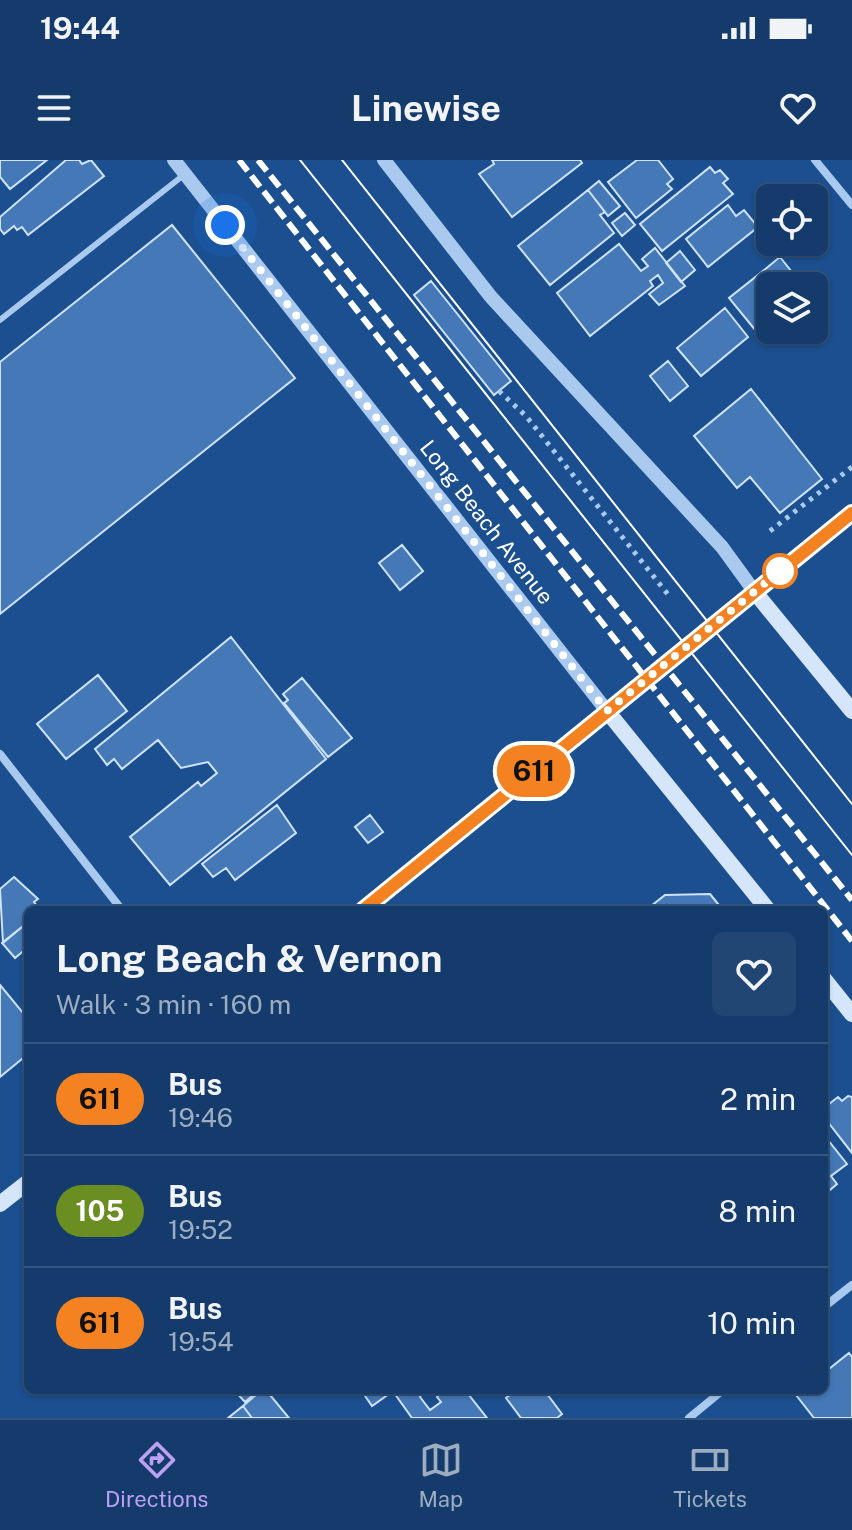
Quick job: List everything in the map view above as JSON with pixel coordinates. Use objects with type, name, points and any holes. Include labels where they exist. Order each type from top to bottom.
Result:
[{"type":"main road","points":[[368,906],[852,513]]},
{"type":"main road","points":[[754,591],[852,711]]},
{"type":"main road","name":"Long Beach Avenue","points":[[607,711],[765,906]]},
{"type":"main road","points":[[828,984],[852,1014]]},
{"type":"main road","points":[[0,1204],[24,1185]]},
{"type":"street","name":"Long Beach Avenue","points":[[174,160],[607,711]]},
{"type":"street","points":[[384,160],[491,297],[722,547],[754,591]]},
{"type":"street","points":[[815,160],[852,205]]},
{"type":"street","points":[[0,754],[119,906]]},
{"type":"street","points":[[828,1304],[852,1285]]},
{"type":"street","points":[[689,1418],[718,1394]]},
{"type":"lane","points":[[0,320],[185,174]]},
{"type":"path","points":[[499,391],[526,416],[670,597]]},
{"type":"path","points":[[770,531],[852,467]]},
{"type":"building","points":[[0,160],[47,160],[10,189],[0,177]]},
{"type":"building","points":[[66,160],[79,160],[82,164],[91,160],[104,176],[28,235],[22,227],[17,230],[14,226],[4,234],[0,229],[0,217]]},
{"type":"building","points":[[492,160],[580,160],[582,163],[512,217],[479,174],[494,164]]},
{"type":"building","points":[[637,160],[658,160],[673,179],[667,184],[672,189],[636,218],[608,182]]},
{"type":"building","points":[[710,167],[715,173],[720,170],[728,179],[723,183],[733,194],[662,251],[640,224]]},
{"type":"building","points":[[599,181],[620,206],[608,216],[588,190]]},
{"type":"building","points":[[588,190],[605,212],[600,215],[614,233],[550,285],[518,246]]},
{"type":"building","points":[[728,205],[736,216],[744,210],[756,225],[756,229],[708,267],[686,239]]},
{"type":"building","points":[[625,213],[635,225],[622,236],[612,223]]},
{"type":"building","points":[[172,225],[295,378],[0,614],[0,362]]},
{"type":"building","points":[[619,244],[641,271],[648,266],[642,259],[655,248],[685,286],[659,305],[649,294],[663,283],[658,275],[650,281],[653,286],[590,336],[557,293]]},
{"type":"building","points":[[680,251],[695,270],[681,282],[666,263]]},
{"type":"building","points":[[780,257],[792,272],[762,272]]},
{"type":"building","points":[[756,277],[756,331],[729,298]]},
{"type":"building","points":[[431,281],[511,381],[494,395],[414,295]]},
{"type":"building","points":[[725,308],[748,337],[701,376],[677,348]]},
{"type":"building","points":[[668,361],[688,386],[670,401],[650,376]]},
{"type":"building","points":[[751,389],[822,479],[780,513],[750,477],[737,488],[694,436]]},
{"type":"building","points":[[402,545],[423,571],[400,590],[379,563]]},
{"type":"building","points":[[231,637],[326,759],[170,885],[130,837],[198,782],[201,786],[217,773],[208,762],[181,768],[158,740],[122,769],[114,759],[107,765],[95,749]]},
{"type":"building","points":[[98,675],[127,711],[66,759],[37,724]]},
{"type":"building","points":[[302,678],[352,738],[328,757],[284,703],[288,700],[283,694]]},
{"type":"building","points":[[277,805],[296,833],[235,880],[226,868],[213,877],[202,864]]},
{"type":"building","points":[[370,815],[383,832],[368,843],[355,827]]},
{"type":"building","points":[[14,877],[38,899],[34,902],[37,906],[24,906],[24,925],[3,943],[0,889]]},
{"type":"building","points":[[710,894],[720,906],[651,906],[665,895]]},
{"type":"building","points":[[24,925],[24,950],[15,958],[2,943]]},
{"type":"building","points":[[0,985],[24,1014],[24,1057],[0,1077]]},
{"type":"building","points":[[848,1096],[852,1097],[852,1153],[828,1122],[828,1105],[838,1097],[842,1101]]},
{"type":"building","points":[[828,1140],[847,1164],[831,1176],[837,1184],[828,1192]]},
{"type":"building","points":[[849,1353],[852,1357],[852,1418],[814,1418],[796,1395],[828,1394],[828,1370]]},
{"type":"building","points":[[238,1394],[254,1394],[245,1402]]},
{"type":"building","points":[[257,1394],[269,1394],[289,1418],[252,1418],[243,1406]]},
{"type":"building","points":[[364,1394],[389,1394],[372,1406]]},
{"type":"building","points":[[395,1394],[422,1394],[420,1397],[430,1410],[441,1402],[437,1397],[440,1394],[468,1394],[487,1418],[412,1418]]},
{"type":"building","points":[[511,1394],[547,1394],[562,1414],[557,1418],[521,1418],[506,1398]]},
{"type":"building","points":[[243,1406],[252,1418],[228,1418]]},
{"type":"tram line","points":[[300,160],[852,855]]},
{"type":"tram line","points":[[342,160],[852,804]]},
{"type":"railway","points":[[239,160],[825,906]]},
{"type":"railway","points":[[258,160],[852,900]]},
{"type":"railway","points":[[828,910],[852,941]]},
{"type":"bus line","name":"611","points":[[368,906],[852,513]]},
{"type":"route","points":[[225,225],[607,711],[780,571]]}]
